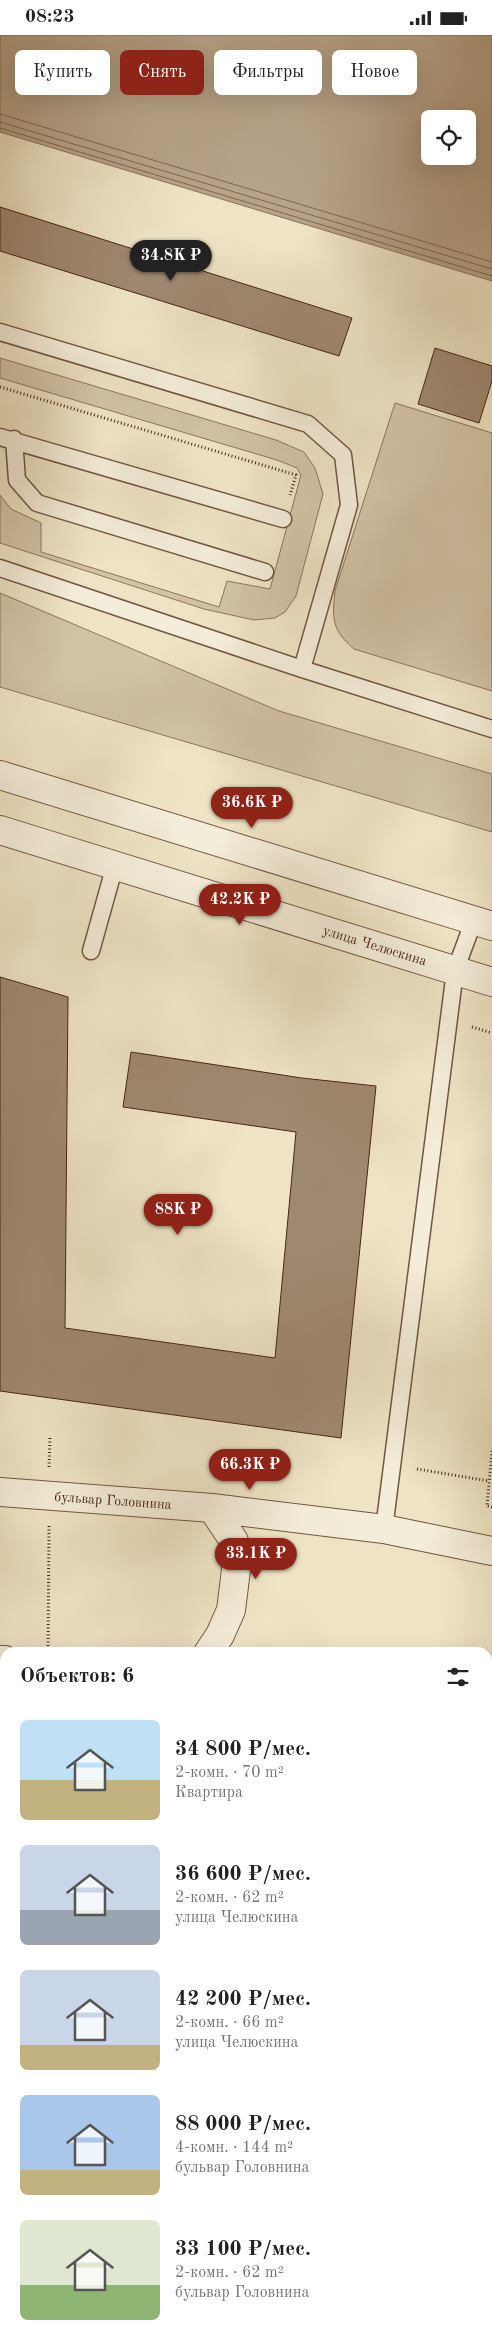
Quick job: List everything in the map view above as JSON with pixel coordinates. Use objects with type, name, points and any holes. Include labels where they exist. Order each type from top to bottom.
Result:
[{"type":"street","points":[[0,775],[483,923]]},
{"type":"street","name":"улица Челюскина","points":[[0,830],[492,982]]},
{"type":"street","name":"бульвар Головнина","points":[[0,1491],[212,1508],[384,1529],[492,1551]]},
{"type":"street","points":[[212,1508],[234,1541],[236,1571],[231,1610],[220,1635],[212,1647]]},
{"type":"lane","points":[[0,331],[308,424],[343,455],[349,505],[302,669]]},
{"type":"lane","points":[[265,572],[37,503],[17,480],[7,438],[283,519]]},
{"type":"lane","points":[[0,568],[302,669],[492,729]]},
{"type":"lane","points":[[91,951],[115,865]]},
{"type":"lane","points":[[384,1529],[455,971],[483,923]]},
{"type":"path","points":[[0,387],[296,475],[283,519]]},
{"type":"path","points":[[48,1647],[50,1437]]},
{"type":"path","points":[[492,1451],[487,1506],[492,1507]]},
{"type":"path","points":[[416,1469],[489,1481]]},
{"type":"shaded area","points":[[0,358],[276,440],[304,452],[315,468],[323,494],[296,596],[285,612],[275,618],[254,620],[204,609],[0,543],[0,495],[11,509],[41,523],[41,552],[219,607],[227,581],[270,589],[301,475],[297,468],[277,460],[0,378]]},
{"type":"shaded area","points":[[395,403],[492,433],[492,691],[354,649],[341,636],[335,623],[335,591]]},
{"type":"shaded area","points":[[0,593],[279,711],[492,774],[492,832],[0,687]]},
{"type":"water","points":[[0,35],[492,35],[492,281],[0,132]]},
{"type":"building","points":[[0,207],[352,318],[339,356],[0,251]]},
{"type":"building","points":[[435,348],[492,366],[492,381],[479,423],[418,404]]},
{"type":"building","points":[[0,977],[68,997],[65,1328],[275,1358],[296,1132],[123,1107],[131,1052],[302,1078],[376,1086],[341,1438],[0,1391]]}]
